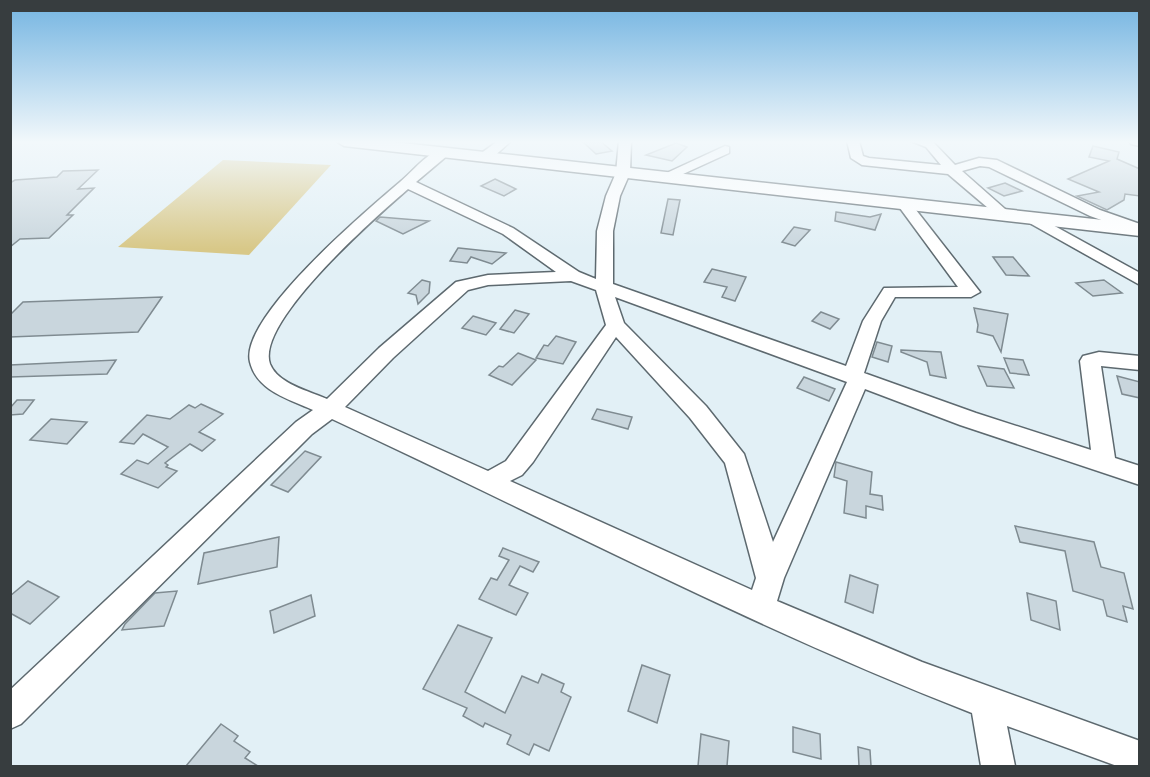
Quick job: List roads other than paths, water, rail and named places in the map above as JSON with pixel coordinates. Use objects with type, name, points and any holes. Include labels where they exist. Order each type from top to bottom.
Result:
[{"type":"main road","points":[[667,177],[1140,230]]},
{"type":"street","points":[[414,177],[298,286],[271,325],[260,349],[261,369],[275,384],[490,481],[760,608],[987,704],[1140,758]]},
{"type":"street","points":[[621,177],[607,218],[604,288],[615,325],[726,443],[736,460],[770,578]]},
{"type":"street","points":[[961,177],[1006,216]]},
{"type":"street","points":[[1021,177],[1095,213],[1140,230]]},
{"type":"street","points":[[407,183],[508,231],[573,276],[676,311],[968,419],[1140,476]]},
{"type":"street","points":[[760,608],[770,578],[856,377],[883,299],[890,292],[972,292],[904,204]]},
{"type":"street","points":[[1031,218],[1140,280]]},
{"type":"street","points":[[10,713],[304,428],[330,408],[462,286],[481,280],[573,276]]},
{"type":"street","points":[[490,481],[514,468],[525,456],[615,325]]},
{"type":"street","points":[[1104,463],[1090,361],[1099,359],[1140,363]]},
{"type":"street","points":[[987,704],[998,766]]}]
